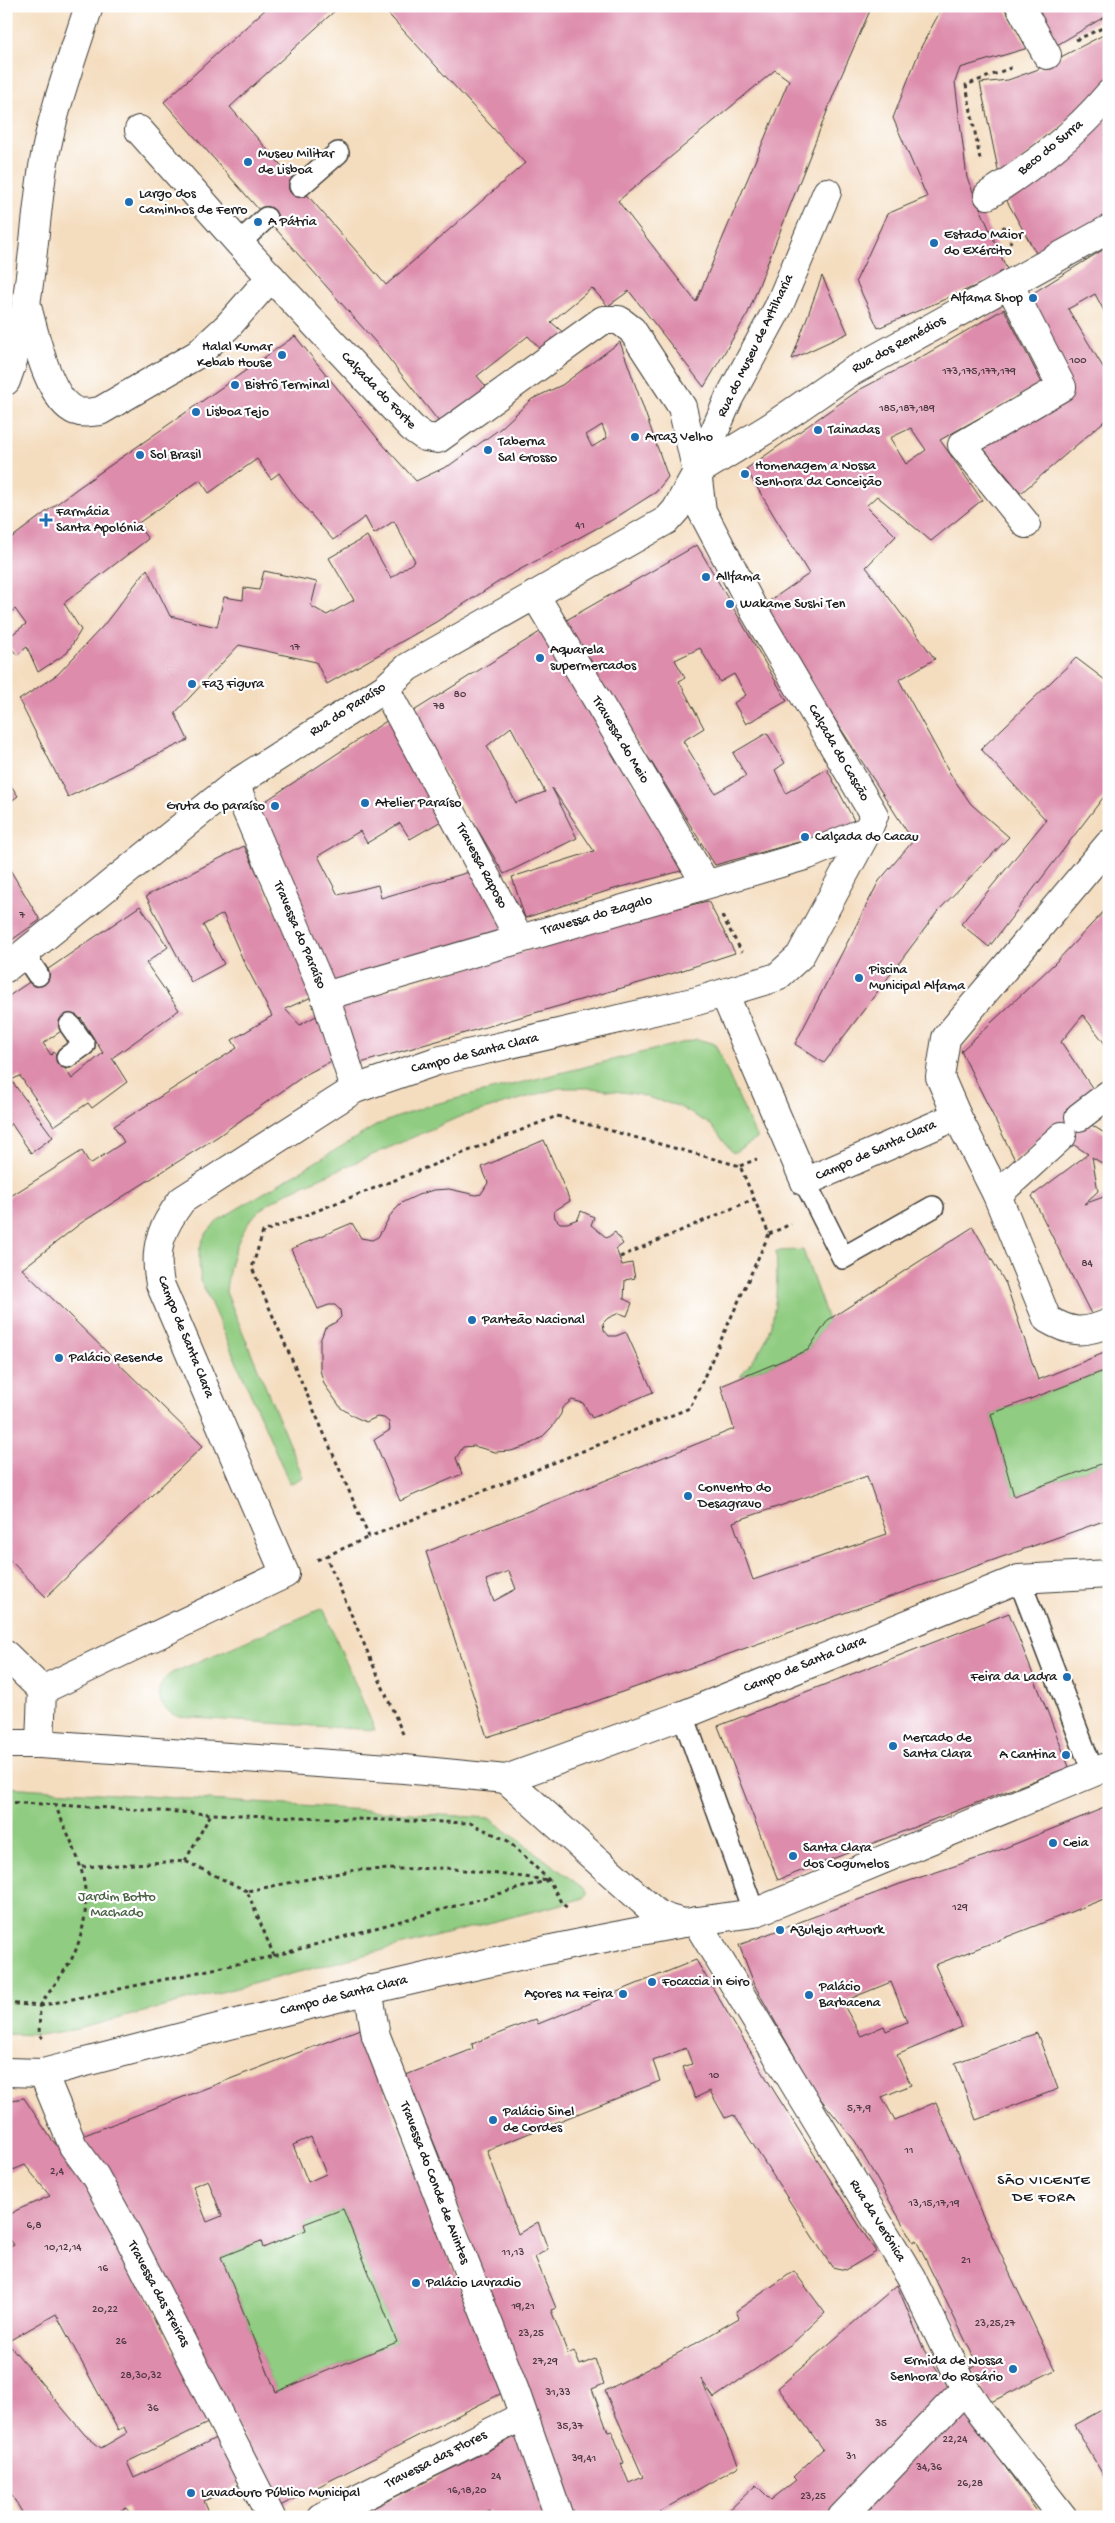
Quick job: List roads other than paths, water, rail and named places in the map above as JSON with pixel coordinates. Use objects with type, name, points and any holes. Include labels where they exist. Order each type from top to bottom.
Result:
[{"type":"street","points":[[6,381],[26,303],[44,166],[55,110],[89,6]]},
{"type":"street","points":[[1020,6],[1046,55]]},
{"type":"street","name":"Beco do Surra","points":[[988,195],[1038,162],[1090,116],[1109,94]]},
{"type":"street","name":"Calçada do Forte","points":[[139,130],[239,243],[412,428],[425,437],[438,439],[603,320],[619,320],[632,330],[682,407],[697,472]]},
{"type":"street","name":"Rua do Museu de Artilharia","points":[[697,472],[729,398],[778,308],[827,192]]},
{"type":"street","name":"Rua dos Remédios","points":[[697,472],[769,428],[849,373],[1109,229]]},
{"type":"street","points":[[26,303],[55,389],[65,404],[77,411],[100,411],[198,354],[228,326],[271,277]]},
{"type":"street","points":[[1009,284],[1062,387],[962,445],[1026,524]]},
{"type":"street","name":"Rua do Paraíso","points":[[23,966],[235,784],[385,688],[408,667],[667,520],[676,510],[697,472]]},
{"type":"street","name":"Calçada do Cascão","points":[[697,472],[702,510],[754,612],[874,815],[868,830],[800,956],[777,978],[724,993]]},
{"type":"street","name":"Travessa do Meio","points":[[535,595],[706,884]]},
{"type":"street","name":"Travessa Raposo","points":[[385,688],[519,938]]},
{"type":"street","name":"Travessa do Paraíso","points":[[235,784],[325,996],[355,1089]]},
{"type":"street","name":"Travessa do Zagalo","points":[[325,996],[808,855],[868,830]]},
{"type":"street","points":[[1109,844],[946,1038],[940,1077],[997,1195],[1047,1319],[1065,1330],[1092,1330],[1109,1323]]},
{"type":"street","name":"Campo de Santa Clara","points":[[42,1690],[286,1574],[160,1284],[156,1264],[159,1243],[167,1220],[182,1200],[355,1089],[437,1061],[724,993],[805,1182],[958,1116]]},
{"type":"street","points":[[997,1195],[1070,1127],[1109,1094]]},
{"type":"street","name":"Campo de Santa Clara","points":[[6,1744],[40,1744],[404,1769],[506,1779],[683,1715],[1019,1579],[1109,1574]]},
{"type":"street","points":[[6,1655],[42,1690],[40,1744]]},
{"type":"street","name":"Campo de Santa Clara","points":[[6,2072],[42,2073],[368,1989],[582,1942],[690,1922],[754,1913],[1101,1769]]},
{"type":"street","name":"Campo de Santa Clara","points":[[506,1779],[656,1913],[690,1922]]},
{"type":"street","name":"Rua da Verónica","points":[[690,1922],[911,2276],[966,2388],[978,2408],[1063,2517]]},
{"type":"street","name":"Travessa do Conde de Avintes","points":[[368,1989],[376,2036],[523,2416],[560,2517]]},
{"type":"street","name":"Travessa das Freiras","points":[[42,2073],[73,2146],[95,2176],[127,2234],[271,2517]]},
{"type":"street","points":[[842,2517],[966,2388]]},
{"type":"street","name":"Travessa das Flores","points":[[322,2517],[523,2416]]},
{"type":"lane","points":[[300,186],[338,153]]},
{"type":"lane","points":[[239,243],[266,218]]},
{"type":"lane","points":[[67,1057],[84,1045],[70,1025]]},
{"type":"lane","points":[[805,1182],[843,1258],[933,1207]]},
{"type":"lane","points":[[1019,1579],[1101,1769]]},
{"type":"lane","points":[[683,1715],[754,1913]]},
{"type":"place","name":"Museu Militar de Lisboa","points":[[248,162]]},
{"type":"place","name":"Largo dos Caminhos de Ferro","points":[[129,202]]},
{"type":"place","name":"A Pátria","points":[[258,222]]},
{"type":"place","name":"Estado Maior do Exército","points":[[934,243]]},
{"type":"place","name":"Alfama Shop","points":[[1033,298]]},
{"type":"place","name":"Halal Kumar Kebab House","points":[[282,355]]},
{"type":"place","name":"Bistrô Terminal","points":[[235,385]]},
{"type":"place","name":"Lisboa Tejo","points":[[196,412]]},
{"type":"place","name":"Tainadas","points":[[818,430]]},
{"type":"place","name":"Arcaz Velho","points":[[635,437]]},
{"type":"place","name":"Taberna Sal Grosso","points":[[488,450]]},
{"type":"place","name":"Sol Brasil","points":[[140,455]]},
{"type":"place","name":"Homenagem a Nossa Senhora da Conceição","points":[[745,474]]},
{"type":"place","name":"Farmácia Santa Apolónia","points":[[46,520]]},
{"type":"place","name":"Allfama","points":[[706,577]]},
{"type":"place","name":"Wakame Sushi Ten","points":[[730,604]]},
{"type":"place","name":"Aquarela supermercados","points":[[540,658]]},
{"type":"place","name":"Faz Figura","points":[[192,684]]},
{"type":"place","name":"Atelier Paraíso","points":[[365,803]]},
{"type":"place","name":"Gruta do paraíso","points":[[275,806]]},
{"type":"place","name":"Calçada do Cacau","points":[[805,837]]},
{"type":"place","name":"Piscina Municipal Alfama","points":[[859,978]]},
{"type":"place","name":"Panteão Nacional","points":[[472,1320]]},
{"type":"place","name":"Palácio Resende","points":[[59,1358]]},
{"type":"place","name":"Convento do Desagravo","points":[[688,1496]]},
{"type":"place","name":"Feira da Ladra","points":[[1067,1677]]},
{"type":"place","name":"Mercado de Santa Clara","points":[[893,1746]]},
{"type":"place","name":"A Cantina","points":[[1066,1755]]},
{"type":"place","name":"Ceia","points":[[1053,1843]]},
{"type":"place","name":"Santa Clara dos Cogumelos","points":[[793,1856]]},
{"type":"place","name":"Azulejo artwork","points":[[780,1930]]},
{"type":"place","name":"Focaccia in Giro","points":[[652,1982]]},
{"type":"place","name":"Açores na Feira","points":[[623,1994]]},
{"type":"place","name":"Palácio Barbacena","points":[[809,1995]]},
{"type":"place","name":"Palácio Sinel de Cordes","points":[[493,2120]]},
{"type":"place","name":"Palácio Lavradio","points":[[416,2283]]},
{"type":"place","name":"Ermida de Nossa Senhora do Rosário","points":[[1013,2369]]},
{"type":"place","name":"Lavadouro Público Municipal","points":[[191,2493]]},
{"type":"district","name":"SÃO VICENTE DE FORA","points":[[1044,2190]]},
{"type":"park label","name":"Jardim Botto Machado","points":[[117,1905]]}]
